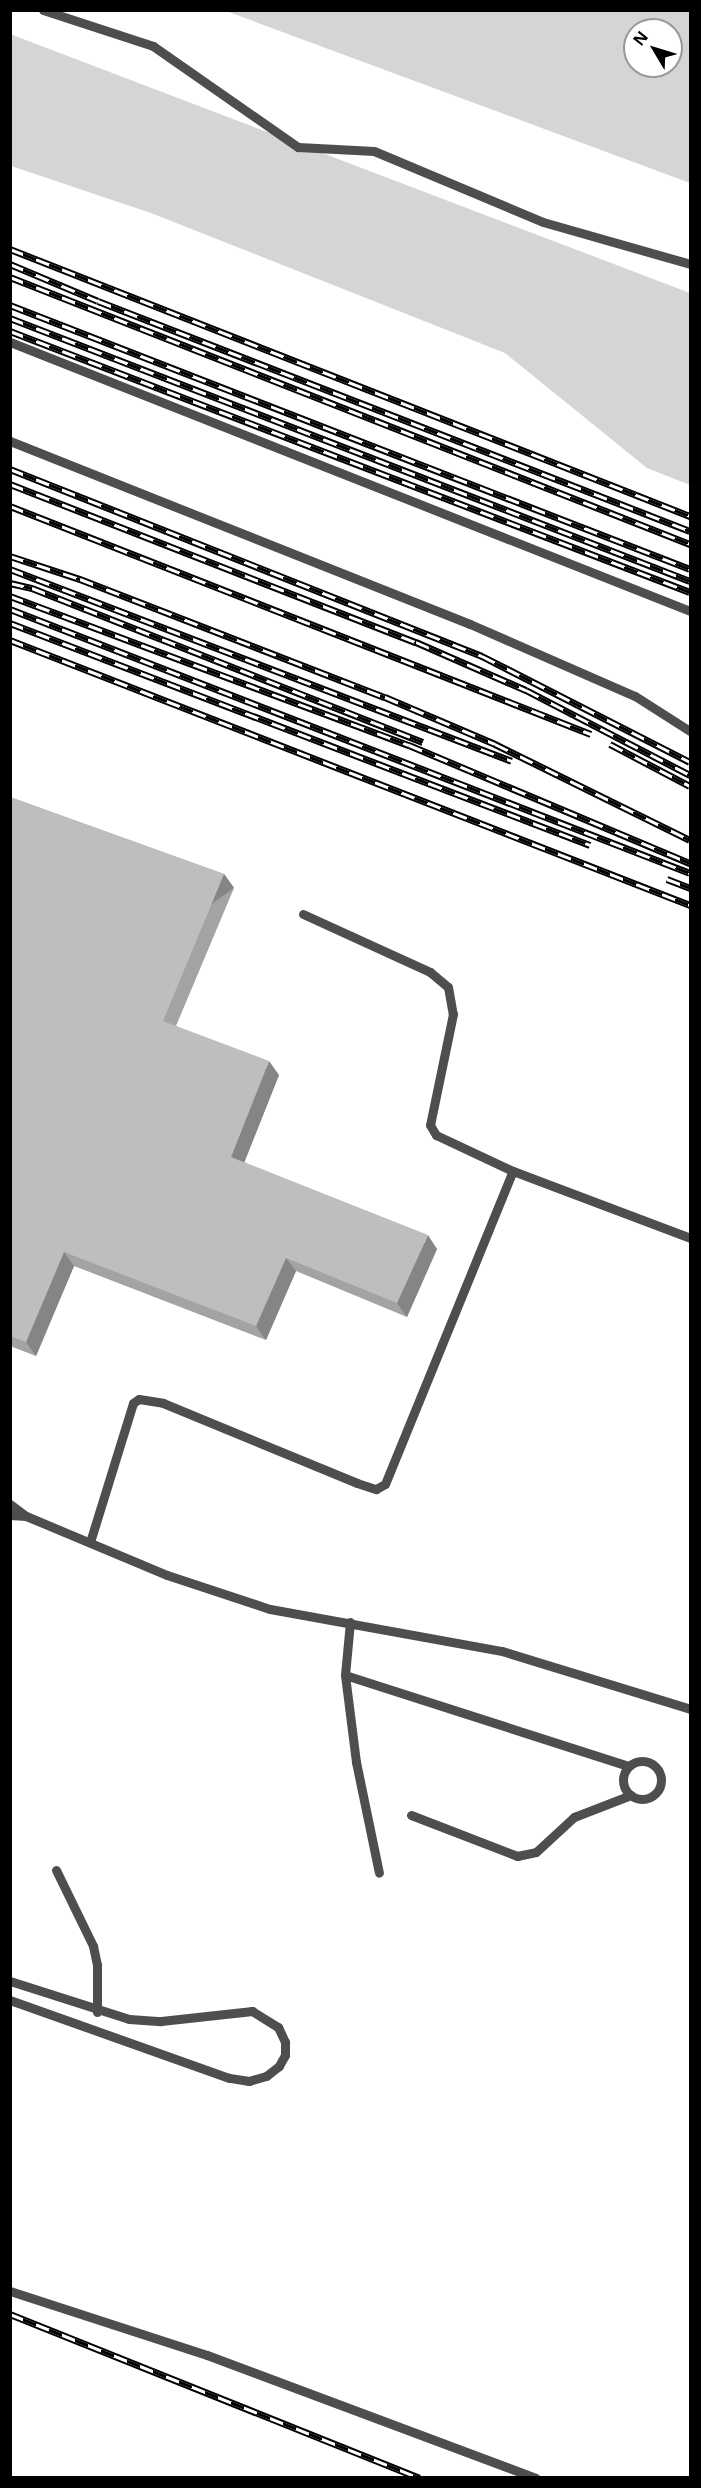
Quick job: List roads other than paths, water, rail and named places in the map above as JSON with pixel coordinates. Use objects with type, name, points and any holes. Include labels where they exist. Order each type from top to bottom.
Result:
[{"type":"lane","points":[[43,10],[153,46],[298,147],[374,151],[543,222],[690,264]]},
{"type":"lane","points":[[10,342],[690,611]]},
{"type":"lane","points":[[10,441],[470,624],[635,696],[690,731]]},
{"type":"lane","points":[[303,914],[430,972],[448,987],[453,1014],[430,1125],[436,1135],[513,1171],[690,1238]]},
{"type":"lane","points":[[90,1542],[130,1412],[139,1399],[163,1403],[357,1483],[376,1489],[385,1484],[513,1171]]},
{"type":"lane","points":[[10,1504],[26,1516],[167,1575],[270,1609],[502,1651],[690,1709]]},
{"type":"lane","points":[[10,1515],[26,1516]]},
{"type":"lane","points":[[351,1622],[345,1675],[356,1762],[379,1874]]},
{"type":"lane","points":[[345,1675],[629,1766],[641,1761],[654,1764],[661,1782],[650,1797],[631,1796],[574,1817],[536,1852],[517,1856],[411,1815]]},
{"type":"lane","points":[[629,1766],[624,1778],[631,1796]]},
{"type":"lane","points":[[56,1870],[93,1946],[97,1965],[97,2012]]},
{"type":"lane","points":[[10,1981],[97,2012],[161,2021],[252,2011],[278,2027],[285,2042],[285,2055],[279,2066],[266,2076],[249,2081],[229,2078],[10,2000]]},
{"type":"lane","points":[[10,2291],[207,2355],[536,2478]]},
{"type":"railway","points":[[10,249],[690,516]]},
{"type":"railway","points":[[10,264],[98,301],[690,531]]},
{"type":"railway","points":[[10,277],[690,544]]},
{"type":"railway","points":[[10,305],[690,569]]},
{"type":"railway","points":[[10,318],[690,581]]},
{"type":"railway","points":[[10,331],[690,592]]},
{"type":"railway","points":[[10,469],[482,656],[690,762]]},
{"type":"railway","points":[[10,484],[416,642],[526,690],[690,775]]},
{"type":"railway","points":[[10,506],[591,734]]},
{"type":"railway","points":[[10,556],[80,579],[385,697],[495,744],[690,840]]},
{"type":"railway","points":[[10,569],[512,761]]},
{"type":"railway","points":[[10,583],[32,588],[423,742]]},
{"type":"railway","points":[[10,596],[409,745],[690,863]]},
{"type":"railway","points":[[10,609],[690,873]]},
{"type":"railway","points":[[10,623],[590,845]]},
{"type":"railway","points":[[10,640],[690,905]]},
{"type":"railway","points":[[610,744],[690,786]]},
{"type":"railway","points":[[667,879],[690,888]]},
{"type":"railway","points":[[10,2314],[419,2478]]}]
